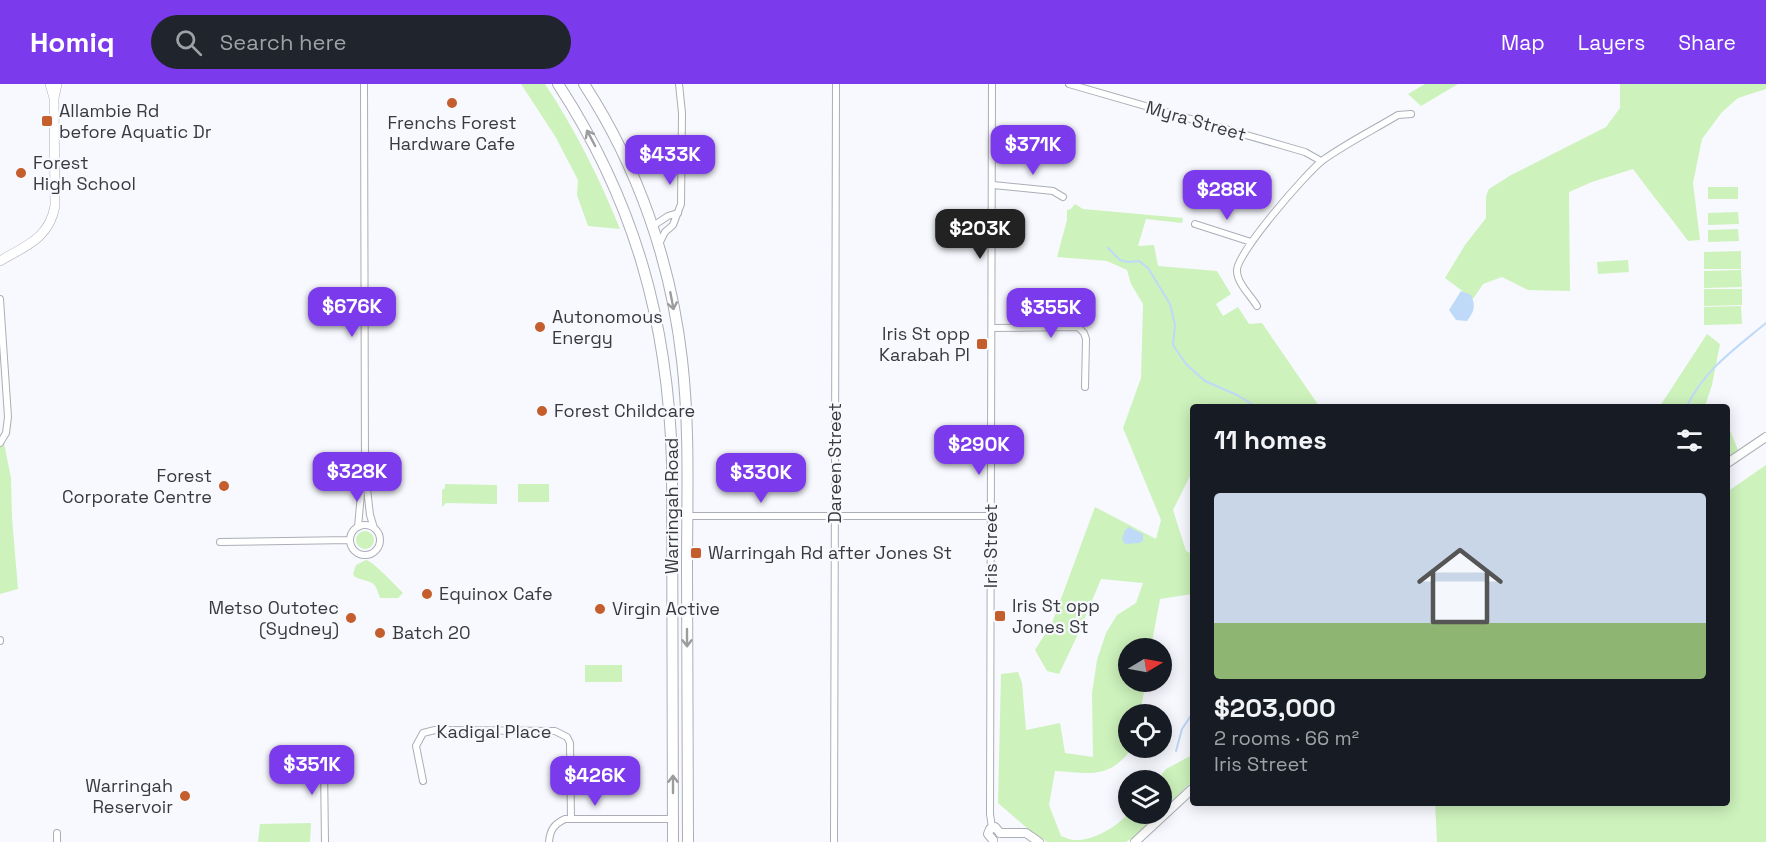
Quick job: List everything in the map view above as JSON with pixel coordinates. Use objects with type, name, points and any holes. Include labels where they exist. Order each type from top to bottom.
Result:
[{"type":"highway","name":"Warringah Road","points":[[558,84],[579,116],[613,181],[640,254],[661,339],[668,395],[672,462],[673,842]]},
{"type":"highway","name":"Warringah Road","points":[[584,84],[628,163],[653,225],[670,289],[682,361],[686,420],[688,842]]},
{"type":"main road","points":[[50,84],[54,98]]},
{"type":"main road","points":[[0,261],[40,237],[53,218],[55,207],[54,98],[57,84]]},
{"type":"street","points":[[364,84],[365,471],[370,514],[380,542],[373,553],[363,555],[357,553],[351,545],[352,532],[366,525],[374,528]]},
{"type":"street","points":[[658,244],[665,232],[673,225],[681,204],[682,113],[679,84]]},
{"type":"street","name":"Dareen Street","points":[[834,842],[836,84]]},
{"type":"street","name":"Iris Street","points":[[992,84],[990,814],[992,828]]},
{"type":"street","name":"Myra Street","points":[[1069,84],[1086,86],[1305,152],[1322,162]]},
{"type":"street","points":[[1257,306],[1238,277],[1236,268],[1251,242],[1308,174],[1322,162],[1398,115],[1411,114]]},
{"type":"street","points":[[993,185],[1053,190],[1064,197]]},
{"type":"street","points":[[653,225],[678,213]]},
{"type":"street","points":[[1195,224],[1251,242]]},
{"type":"street","points":[[0,299],[8,417],[6,433],[0,443]]},
{"type":"street","points":[[992,327],[1077,327],[1091,312]]},
{"type":"street","points":[[1077,327],[1084,333],[1086,339],[1085,387]]},
{"type":"street","points":[[1730,462],[1766,437]]},
{"type":"street","points":[[358,527],[365,471]]},
{"type":"street","points":[[687,516],[991,516]]},
{"type":"street","points":[[220,542],[350,540]]},
{"type":"street","name":"Kadigal Place","points":[[423,781],[416,746],[423,733],[435,730],[555,730],[567,737],[570,743],[571,819]]},
{"type":"street","points":[[325,842],[324,766],[327,754]]},
{"type":"street","points":[[1135,842],[1190,791]]},
{"type":"street","points":[[549,842],[554,826],[565,819],[673,819]]},
{"type":"street","points":[[992,828],[998,829],[1000,834],[993,841],[988,834],[992,828]]},
{"type":"street","points":[[57,833],[57,842]]},
{"type":"street","points":[[1000,834],[1026,833],[1040,842]]},
{"type":"green space","points":[[521,84],[545,84],[586,155],[620,229],[588,226],[577,195],[578,180],[555,136]]},
{"type":"green space","points":[[1425,84],[1458,84],[1421,106],[1408,94]]},
{"type":"green space","points":[[1620,84],[1766,84],[1766,89],[1738,98],[1722,112],[1702,139],[1693,183],[1700,240],[1688,241],[1633,169],[1569,192],[1570,291],[1528,290],[1502,277],[1483,284],[1473,299],[1445,278],[1465,245],[1486,218],[1486,196],[1489,189],[1511,175],[1606,127],[1620,108]]},
{"type":"green space","points":[[1708,187],[1738,187],[1738,199],[1708,199]]},
{"type":"green space","points":[[1075,204],[1083,209],[1183,218],[1182,223],[1146,219],[1138,246],[1154,245],[1158,266],[1217,271],[1231,294],[1216,304],[1223,316],[1238,307],[1249,324],[1262,323],[1318,404],[1190,404],[1190,476],[1173,510],[1186,551],[1190,553],[1190,594],[1160,599],[1153,638],[1118,638],[1118,692],[1144,692],[1142,704],[1118,704],[1118,758],[1124,758],[1107,770],[1098,772],[1055,771],[1049,805],[1061,836],[1071,840],[1089,838],[1118,823],[1150,824],[1126,842],[1047,842],[998,803],[1001,674],[1018,672],[1022,683],[1026,730],[1060,723],[1065,753],[1093,757],[1092,693],[1097,660],[1106,633],[1117,615],[1136,603],[1143,583],[1101,579],[1059,674],[1047,671],[1035,650],[1052,623],[1095,507],[1156,539],[1161,520],[1123,428],[1141,378],[1143,304],[1131,284],[1127,270],[1107,261],[1057,257],[1067,220],[1067,210]]},
{"type":"green space","points":[[1738,212],[1739,224],[1708,225],[1708,213]]},
{"type":"green space","points":[[1738,229],[1739,241],[1708,242],[1708,230]]},
{"type":"green space","points":[[1741,251],[1741,269],[1704,269],[1704,252]]},
{"type":"green space","points":[[1628,260],[1629,272],[1598,274],[1597,262]]},
{"type":"green space","points":[[1741,270],[1742,287],[1704,288],[1704,271]]},
{"type":"green space","points":[[1704,289],[1742,289],[1742,305],[1704,306]]},
{"type":"green space","points":[[1741,306],[1742,324],[1704,325],[1704,307]]},
{"type":"green space","points":[[1707,334],[1720,344],[1706,404],[1661,404]]},
{"type":"green space","points":[[1730,430],[1738,450],[1730,456]]},
{"type":"green space","points":[[3,438],[11,478],[18,589],[0,594],[0,443]]},
{"type":"green space","points":[[1766,465],[1766,842],[1437,842],[1435,806],[1730,806],[1730,490]]},
{"type":"green space","points":[[445,484],[497,485],[497,504],[446,503],[442,507],[442,490]]},
{"type":"green space","points":[[518,484],[549,484],[549,502],[518,502]]},
{"type":"green space","points":[[365,531],[371,534],[374,540],[371,546],[365,549],[359,546],[356,540],[359,534]]},
{"type":"green space","points":[[366,560],[379,569],[403,593],[398,598],[380,598],[372,583],[355,577],[353,574],[356,565]]},
{"type":"green space","points":[[585,665],[622,665],[622,682],[585,682]]},
{"type":"green space","points":[[1190,756],[1190,783],[1172,802],[1172,770],[1165,770]]},
{"type":"green space","points":[[311,823],[310,842],[258,842],[260,824]]},
{"type":"water","points":[[1461,291],[1471,295],[1474,306],[1467,321],[1456,320],[1449,310]]},
{"type":"water","points":[[1129,527],[1143,534],[1143,541],[1125,544],[1122,539],[1125,530]]},
{"type":"waterway","points":[[1108,248],[1120,260],[1139,261],[1148,268],[1170,304],[1175,325],[1173,345],[1186,364],[1205,381],[1252,404]]},
{"type":"waterway","points":[[1688,404],[1702,381],[1732,351],[1766,323]]},
{"type":"waterway","points":[[1176,751],[1182,729],[1190,717]]},
{"type":"place","name":"Frenchs Forest Hardware Cafe","points":[[452,103]]},
{"type":"place","name":"Allambie Rd before Aquatic Dr","points":[[47,121]]},
{"type":"place","name":"Forest High School","points":[[21,173]]},
{"type":"place","name":"Autonomous Energy","points":[[540,327]]},
{"type":"place","name":"Iris St opp Karabah Pl","points":[[982,344]]},
{"type":"place","name":"Forest Childcare","points":[[542,411]]},
{"type":"place","name":"Forest Corporate Centre","points":[[224,486]]},
{"type":"place","name":"Warringah Rd after Jones St","points":[[696,553]]},
{"type":"place","name":"Equinox Cafe","points":[[427,594]]},
{"type":"place","name":"Virgin Active","points":[[600,609]]},
{"type":"place","name":"Iris St opp Jones St","points":[[1000,616]]},
{"type":"place","name":"Metso Outotec (Sydney)","points":[[351,618]]},
{"type":"place","name":"Batch 20","points":[[380,633]]},
{"type":"place","name":"Warringah Reservoir","points":[[185,796]]}]
